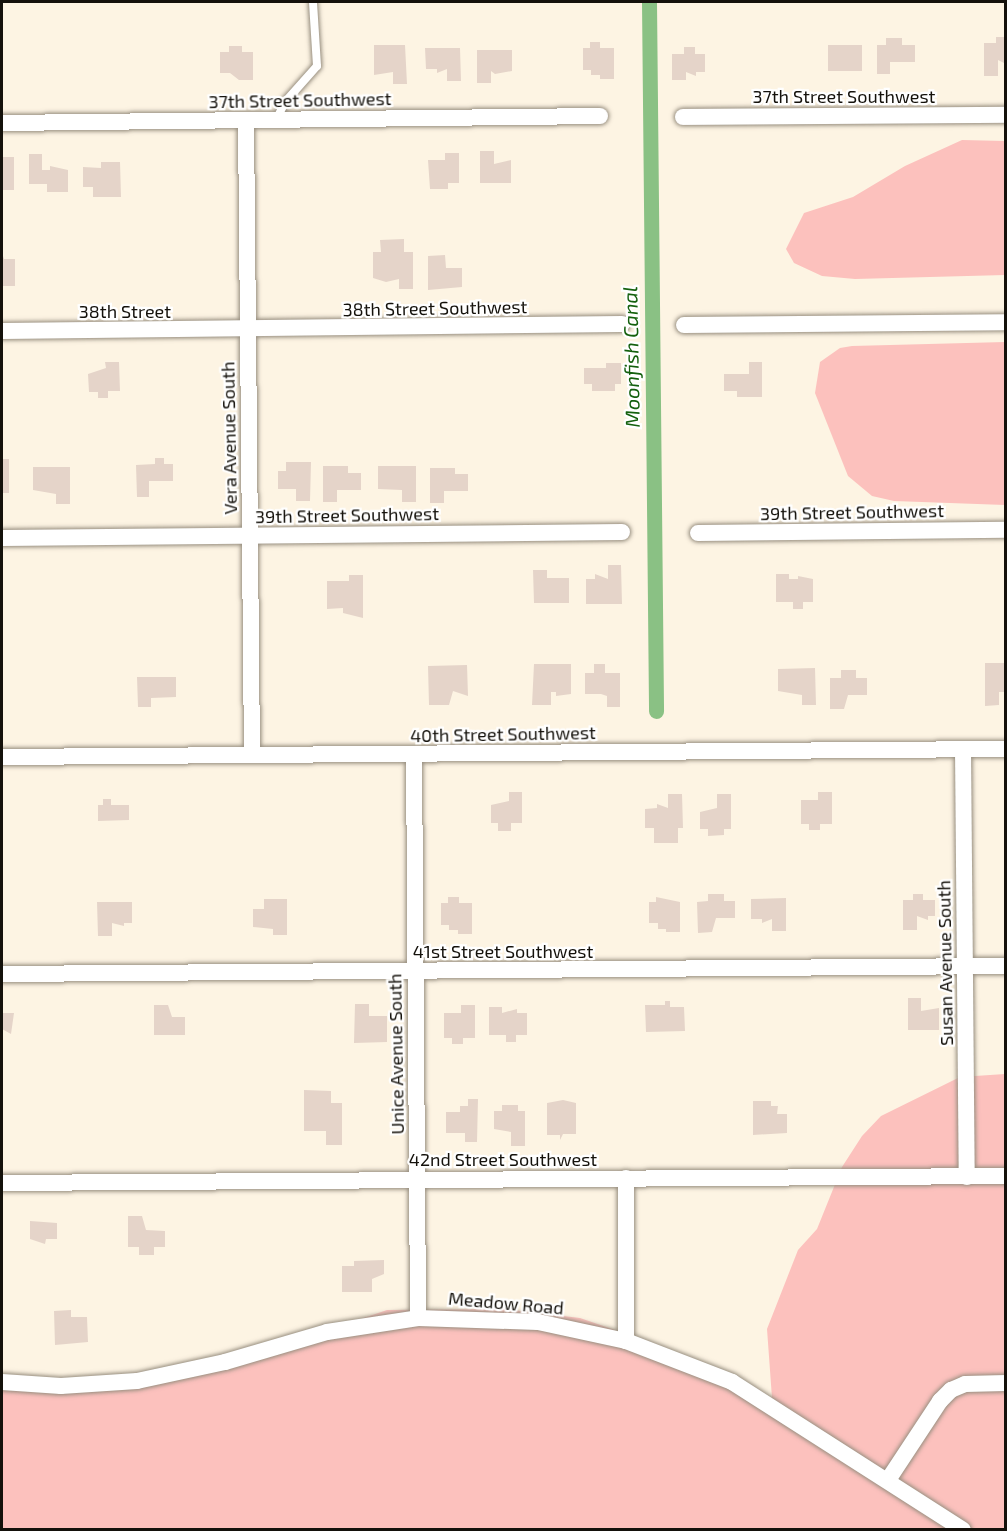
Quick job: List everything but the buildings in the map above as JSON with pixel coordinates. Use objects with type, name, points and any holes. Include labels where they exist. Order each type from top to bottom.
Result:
[{"type":"street","name":"37th Street Southwest","points":[[683,117],[1005,115]]},
{"type":"street","name":"37th Street Southwest","points":[[2,123],[600,116]]},
{"type":"street","name":"Vera Avenue South","points":[[246,120],[252,755]]},
{"type":"street","points":[[684,325],[1005,322]]},
{"type":"street","name":"38th Street Southwest","points":[[248,328],[622,324]]},
{"type":"street","name":"38th Street","points":[[2,331],[248,328]]},
{"type":"street","name":"39th Street Southwest","points":[[698,533],[1005,530]]},
{"type":"street","name":"39th Street Southwest","points":[[2,538],[622,532]]},
{"type":"street","name":"Susan Avenue South","points":[[963,749],[967,1177]]},
{"type":"street","name":"40th Street Southwest","points":[[2,757],[1005,749]]},
{"type":"street","name":"Unice Avenue South","points":[[414,754],[418,1318]]},
{"type":"street","name":"41st Street Southwest","points":[[2,974],[1005,966]]},
{"type":"street","name":"42nd Street Southwest","points":[[2,1183],[1005,1176]]},
{"type":"street","points":[[626,1178],[626,1341]]},
{"type":"street","name":"Meadow Road","points":[[2,1382],[62,1386],[137,1381],[225,1362],[327,1332],[418,1318],[515,1319],[626,1341],[732,1382],[963,1530]]},
{"type":"street","points":[[888,1480],[940,1401],[951,1390],[966,1384],[1005,1383]]},
{"type":"lane","points":[[276,120],[318,63],[313,2]]},
{"type":"shaded area","points":[[962,140],[1005,141],[1005,275],[855,279],[822,276],[794,263],[786,249],[804,213],[853,197],[905,166]]},
{"type":"shaded area","points":[[1005,342],[1005,505],[894,501],[872,496],[848,476],[815,393],[820,362],[840,348],[852,346]]},
{"type":"shaded area","points":[[1005,1074],[1005,1529],[2,1529],[2,1380],[122,1383],[266,1351],[387,1310],[504,1309],[580,1318],[656,1344],[772,1398],[767,1329],[798,1250],[817,1229],[842,1167],[862,1136],[881,1116],[960,1077]]},
{"type":"waterway","name":"Moonfish Canal","points":[[649,2],[656,711]]}]
